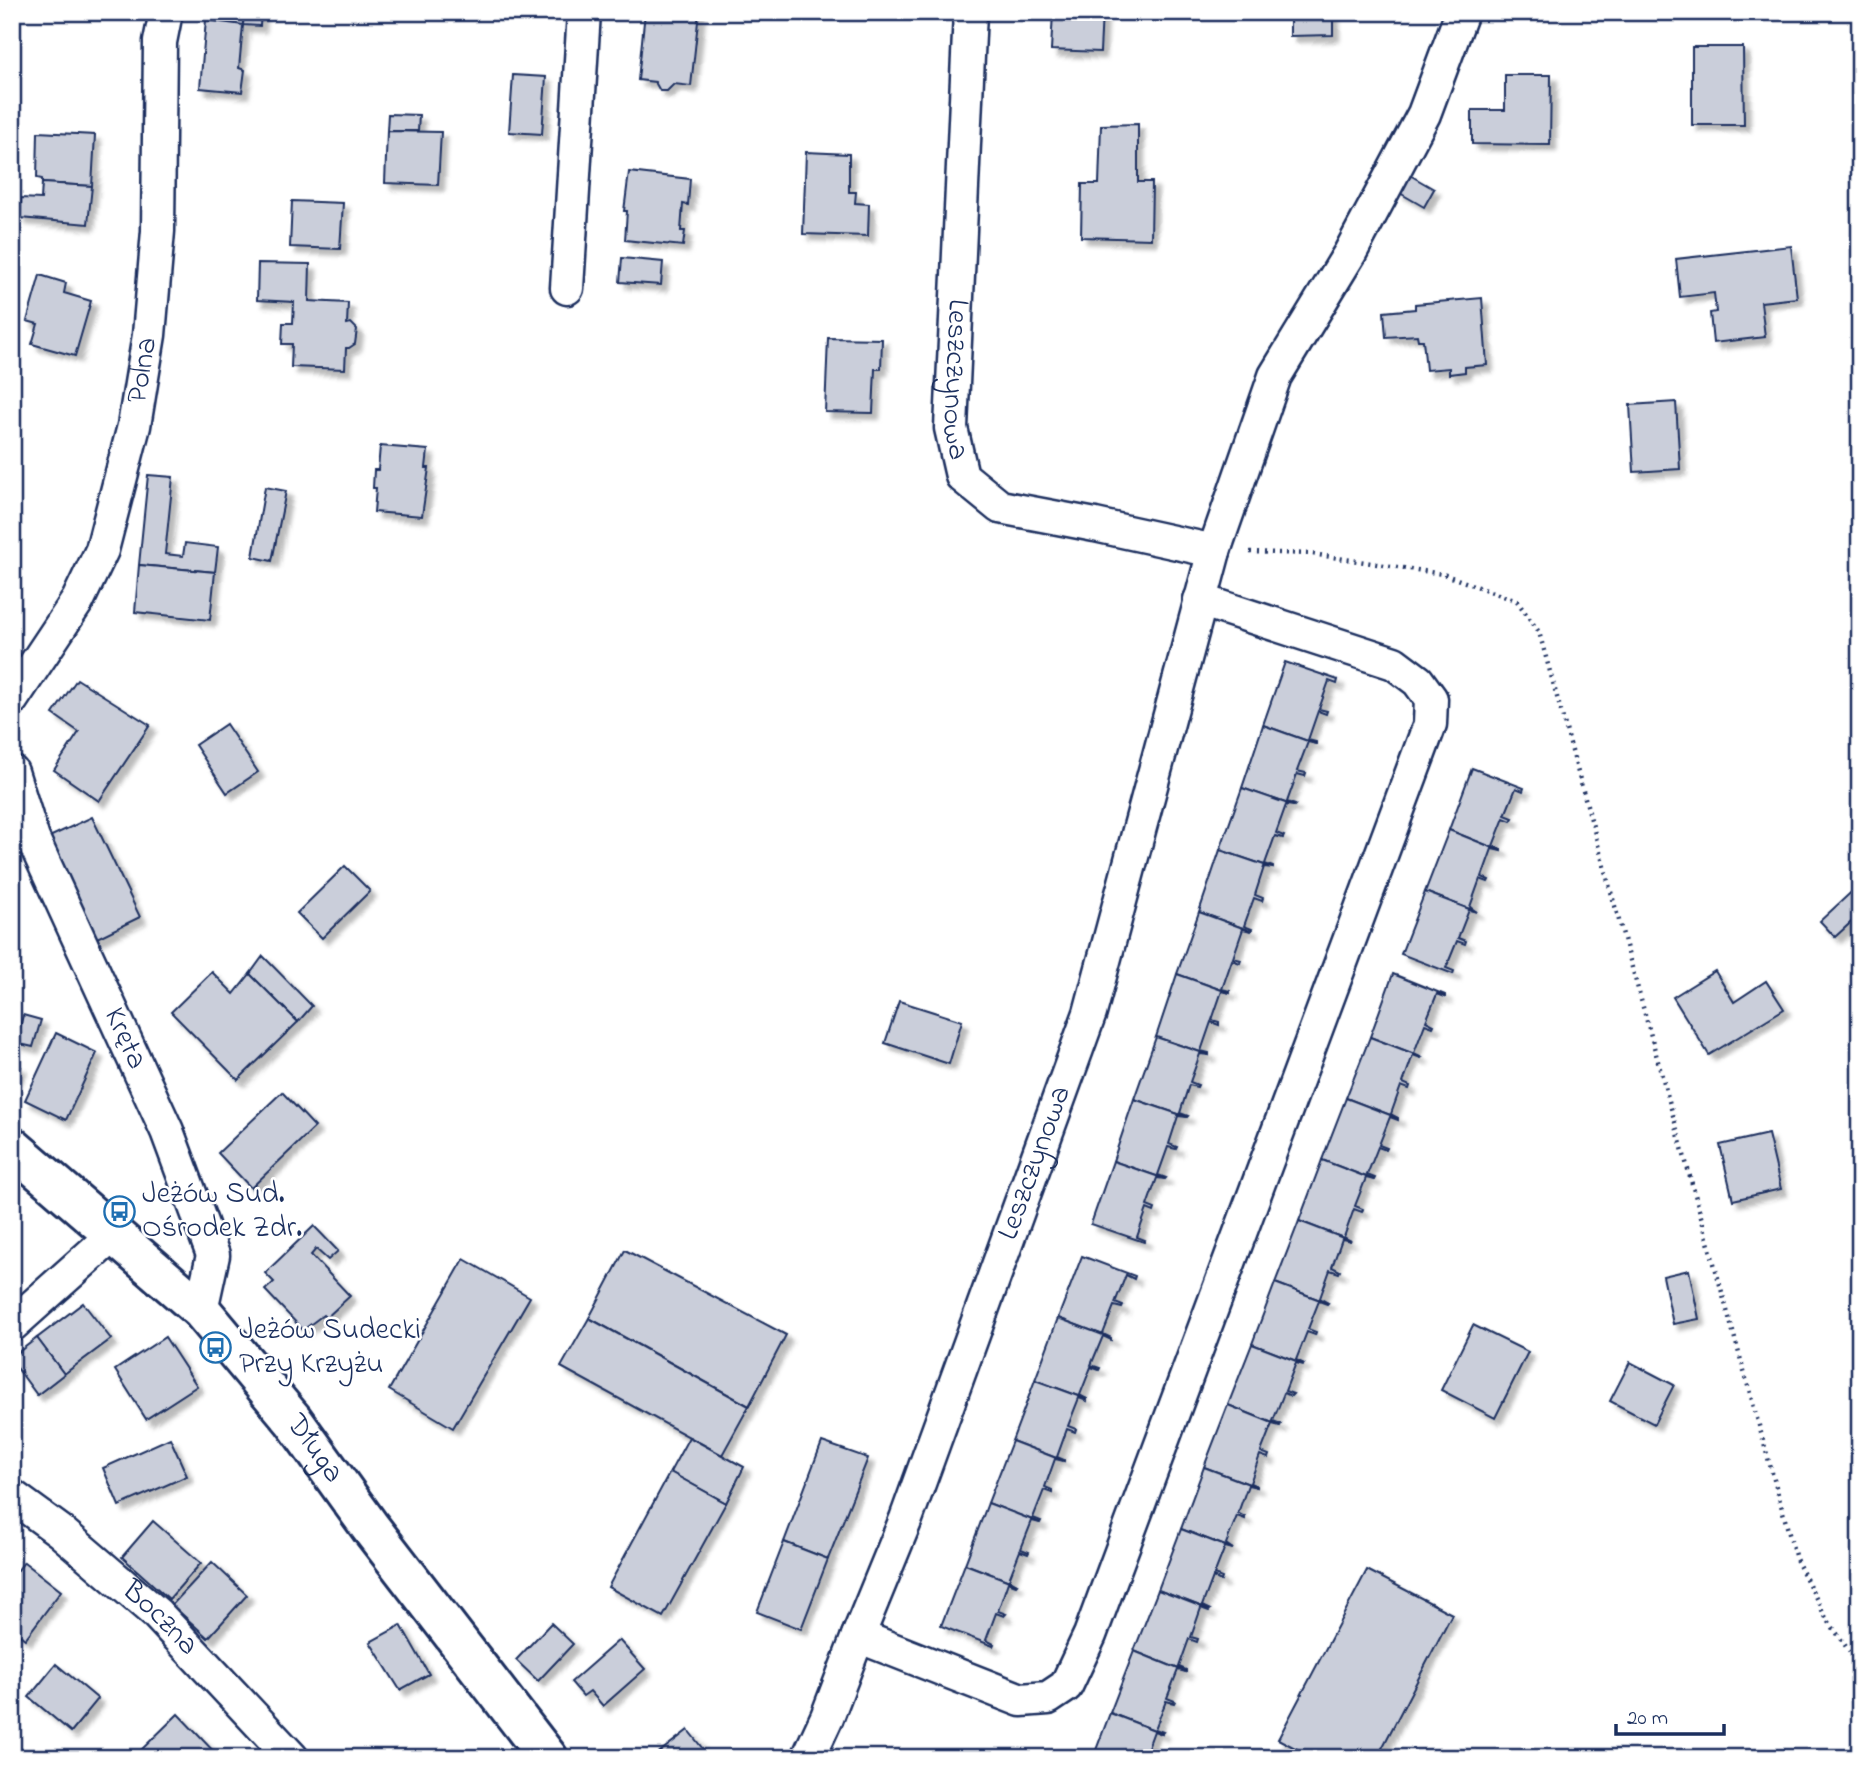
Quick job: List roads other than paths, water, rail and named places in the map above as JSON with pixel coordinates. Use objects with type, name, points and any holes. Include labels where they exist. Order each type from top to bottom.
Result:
[{"type":"street","name":"Polna","points":[[12,699],[78,600],[102,550],[134,426],[149,335],[158,232],[160,42],[166,12]]},
{"type":"street","points":[[567,288],[584,12]]},
{"type":"street","name":"Leszczynowa","points":[[970,12],[951,429],[962,476],[1000,507],[1214,551]]},
{"type":"street","name":"Leszczynowa","points":[[808,1758],[906,1519],[1090,1013],[1214,551],[1275,376],[1350,254],[1424,114],[1462,12]]},
{"type":"street","points":[[858,1636],[1021,1700],[1048,1698],[1066,1686],[1090,1635],[1430,724],[1431,699],[1419,681],[1394,663],[1200,600]]},
{"type":"street","name":"Kręta","points":[[12,772],[33,839],[167,1131],[213,1255],[201,1310]]},
{"type":"street","name":"Długa","points":[[12,1147],[201,1310],[293,1420],[370,1527],[548,1758]]},
{"type":"street","points":[[12,1325],[114,1234]]},
{"type":"street","name":"Boczna","points":[[12,1496],[60,1531],[157,1614],[292,1758]]},
{"type":"place","name":"Jeżów Sud. Ośrodek Zdr.","points":[[119,1212]]},
{"type":"place","name":"Jeżów Sudecki Przy Krzyżu","points":[[216,1348]]}]
